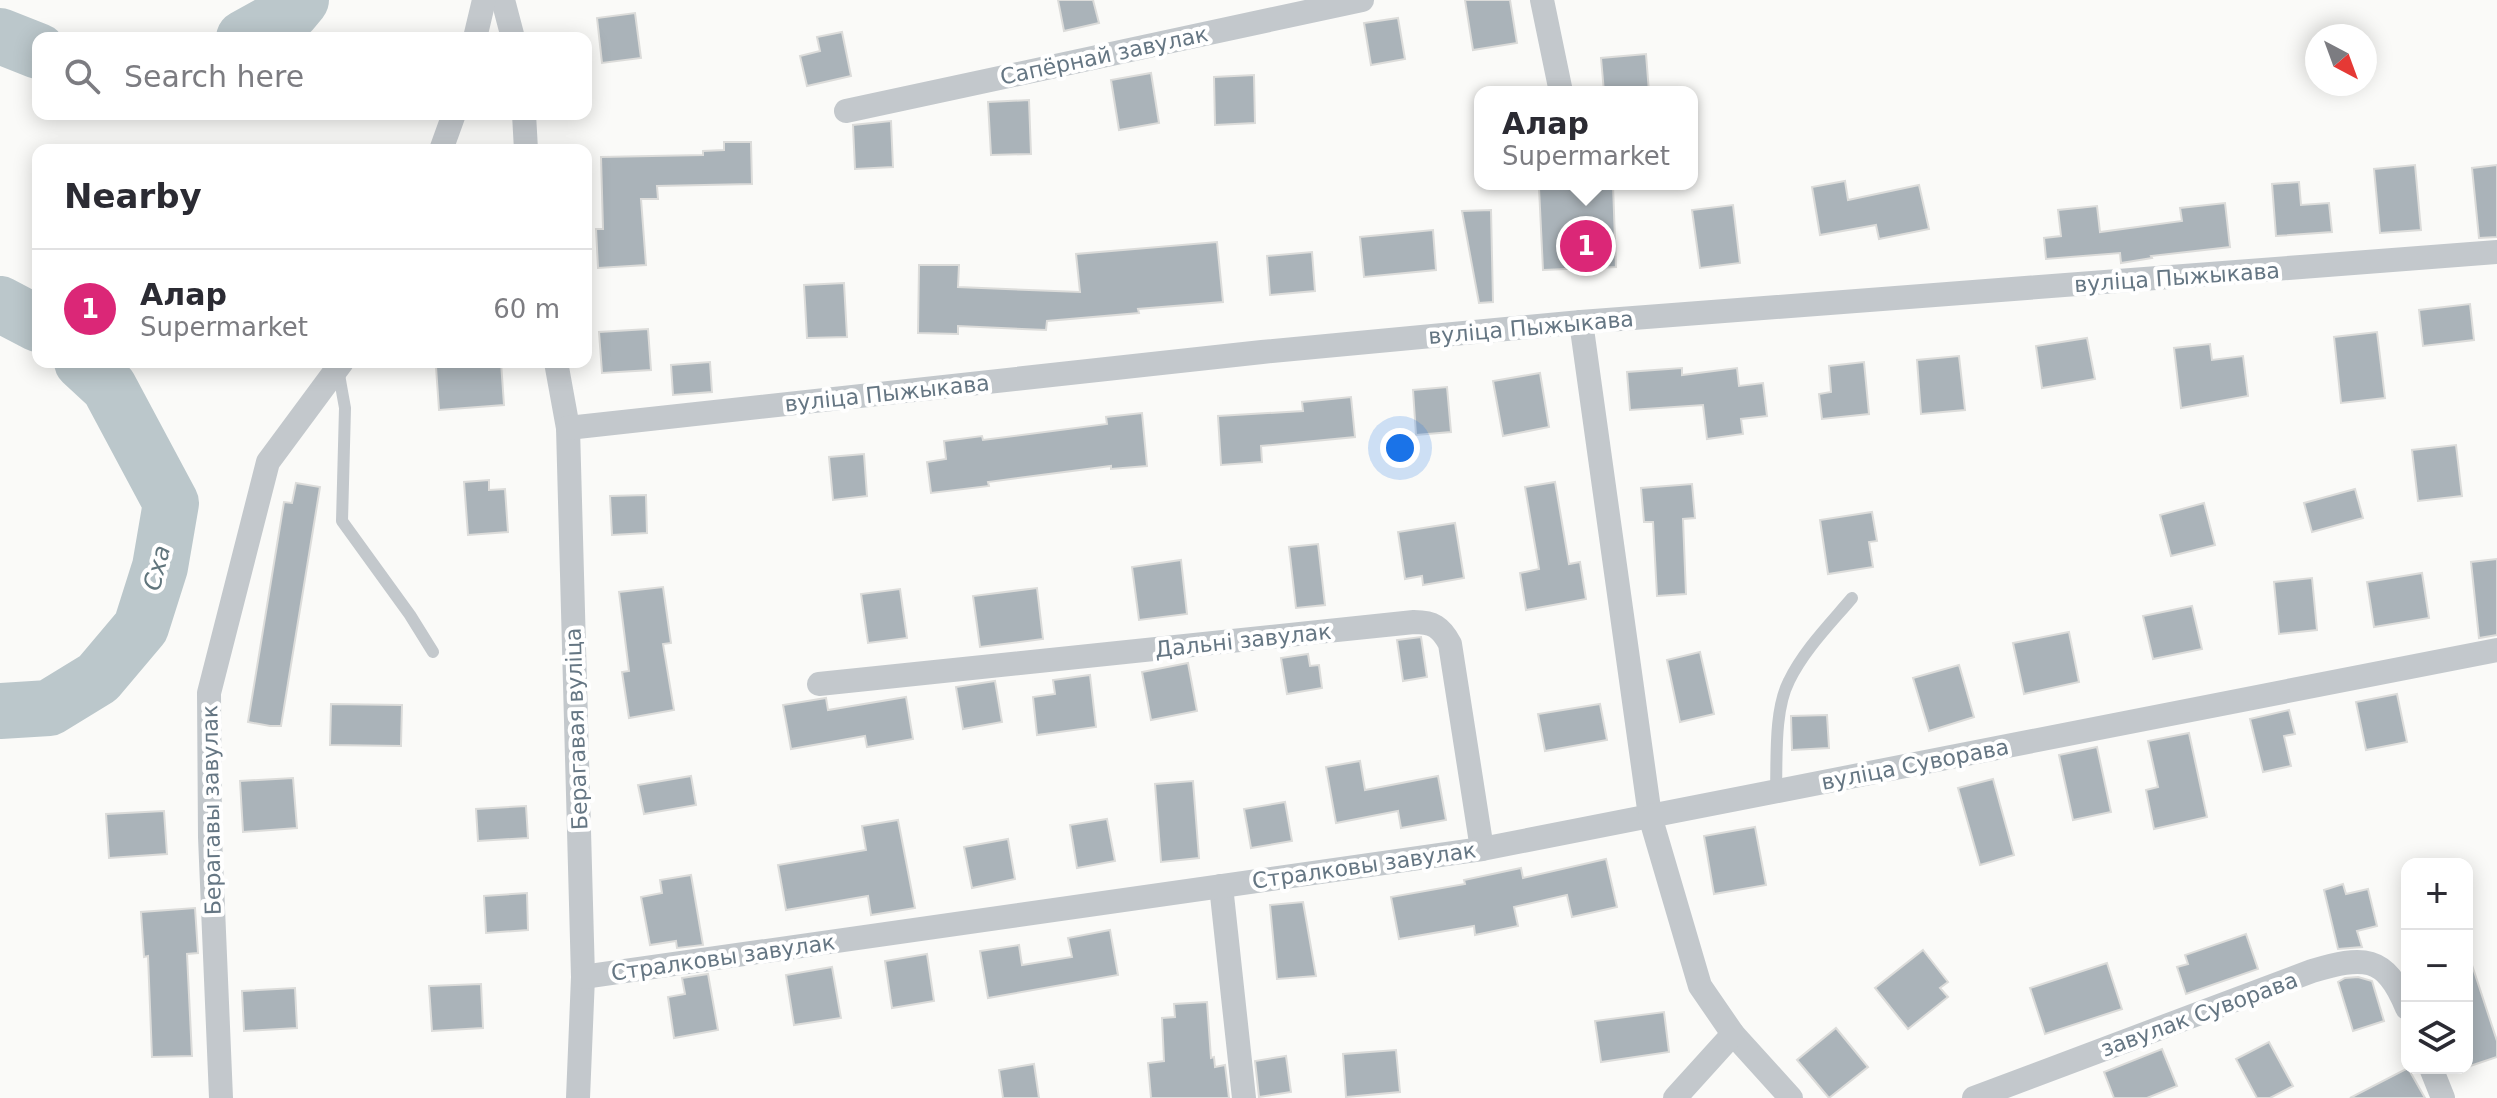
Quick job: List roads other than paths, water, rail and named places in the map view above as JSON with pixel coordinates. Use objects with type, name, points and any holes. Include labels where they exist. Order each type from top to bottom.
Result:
[{"type":"street","points":[[476,32],[484,0]]},
{"type":"street","points":[[503,0],[511,32]]},
{"type":"street","name":"Сапёрнай завулак","points":[[846,111],[1362,0]]},
{"type":"street","points":[[1542,0],[1560,86]]},
{"type":"street","points":[[443,144],[452,120]]},
{"type":"street","points":[[524,120],[526,144]]},
{"type":"street","name":"вуліца Пыжыкава","points":[[568,428],[1246,354],[1581,322],[2497,252]]},
{"type":"street","points":[[1581,322],[1650,816],[1700,986],[1733,1034],[1791,1098]]},
{"type":"street","name":"Берагавы завулак","points":[[221,1098],[210,837],[209,693],[268,462],[338,368]]},
{"type":"street","name":"Берагавая вуліца","points":[[557,368],[568,428],[583,977],[578,1098]]},
{"type":"street","name":"Дальні завулак","points":[[819,684],[1431,622],[1443,631],[1450,644],[1482,849]]},
{"type":"street","name":"вуліца Суворава","points":[[1650,816],[2497,650]]},
{"type":"street","name":"Стралковы завулак","points":[[583,977],[1482,849],[1650,816]]},
{"type":"street","points":[[1221,886],[1244,1098]]},
{"type":"street","name":"завулак Суворава","points":[[1974,1098],[2312,971],[2345,962],[2373,963],[2388,973],[2405,1002]]},
{"type":"street","points":[[1675,1098],[1733,1034]]},
{"type":"street","points":[[2433,1074],[2443,1098]]},
{"type":"lane","points":[[340,368],[345,408],[342,521],[433,652]]},
{"type":"lane","points":[[1776,791],[1779,726],[1787,684],[1809,648],[1852,598]]},
{"type":"waterway","name":"Сха","points":[[255,32],[291,12],[301,0]]},
{"type":"waterway","name":"Сха","points":[[0,36],[32,49]]},
{"type":"waterway","name":"Сха","points":[[0,304],[32,321]]},
{"type":"waterway","name":"Сха","points":[[0,711],[49,708],[98,678],[141,627],[160,567],[171,503],[109,387],[88,368]]},
{"type":"place","name":"Алар","points":[[1586,246]]}]
